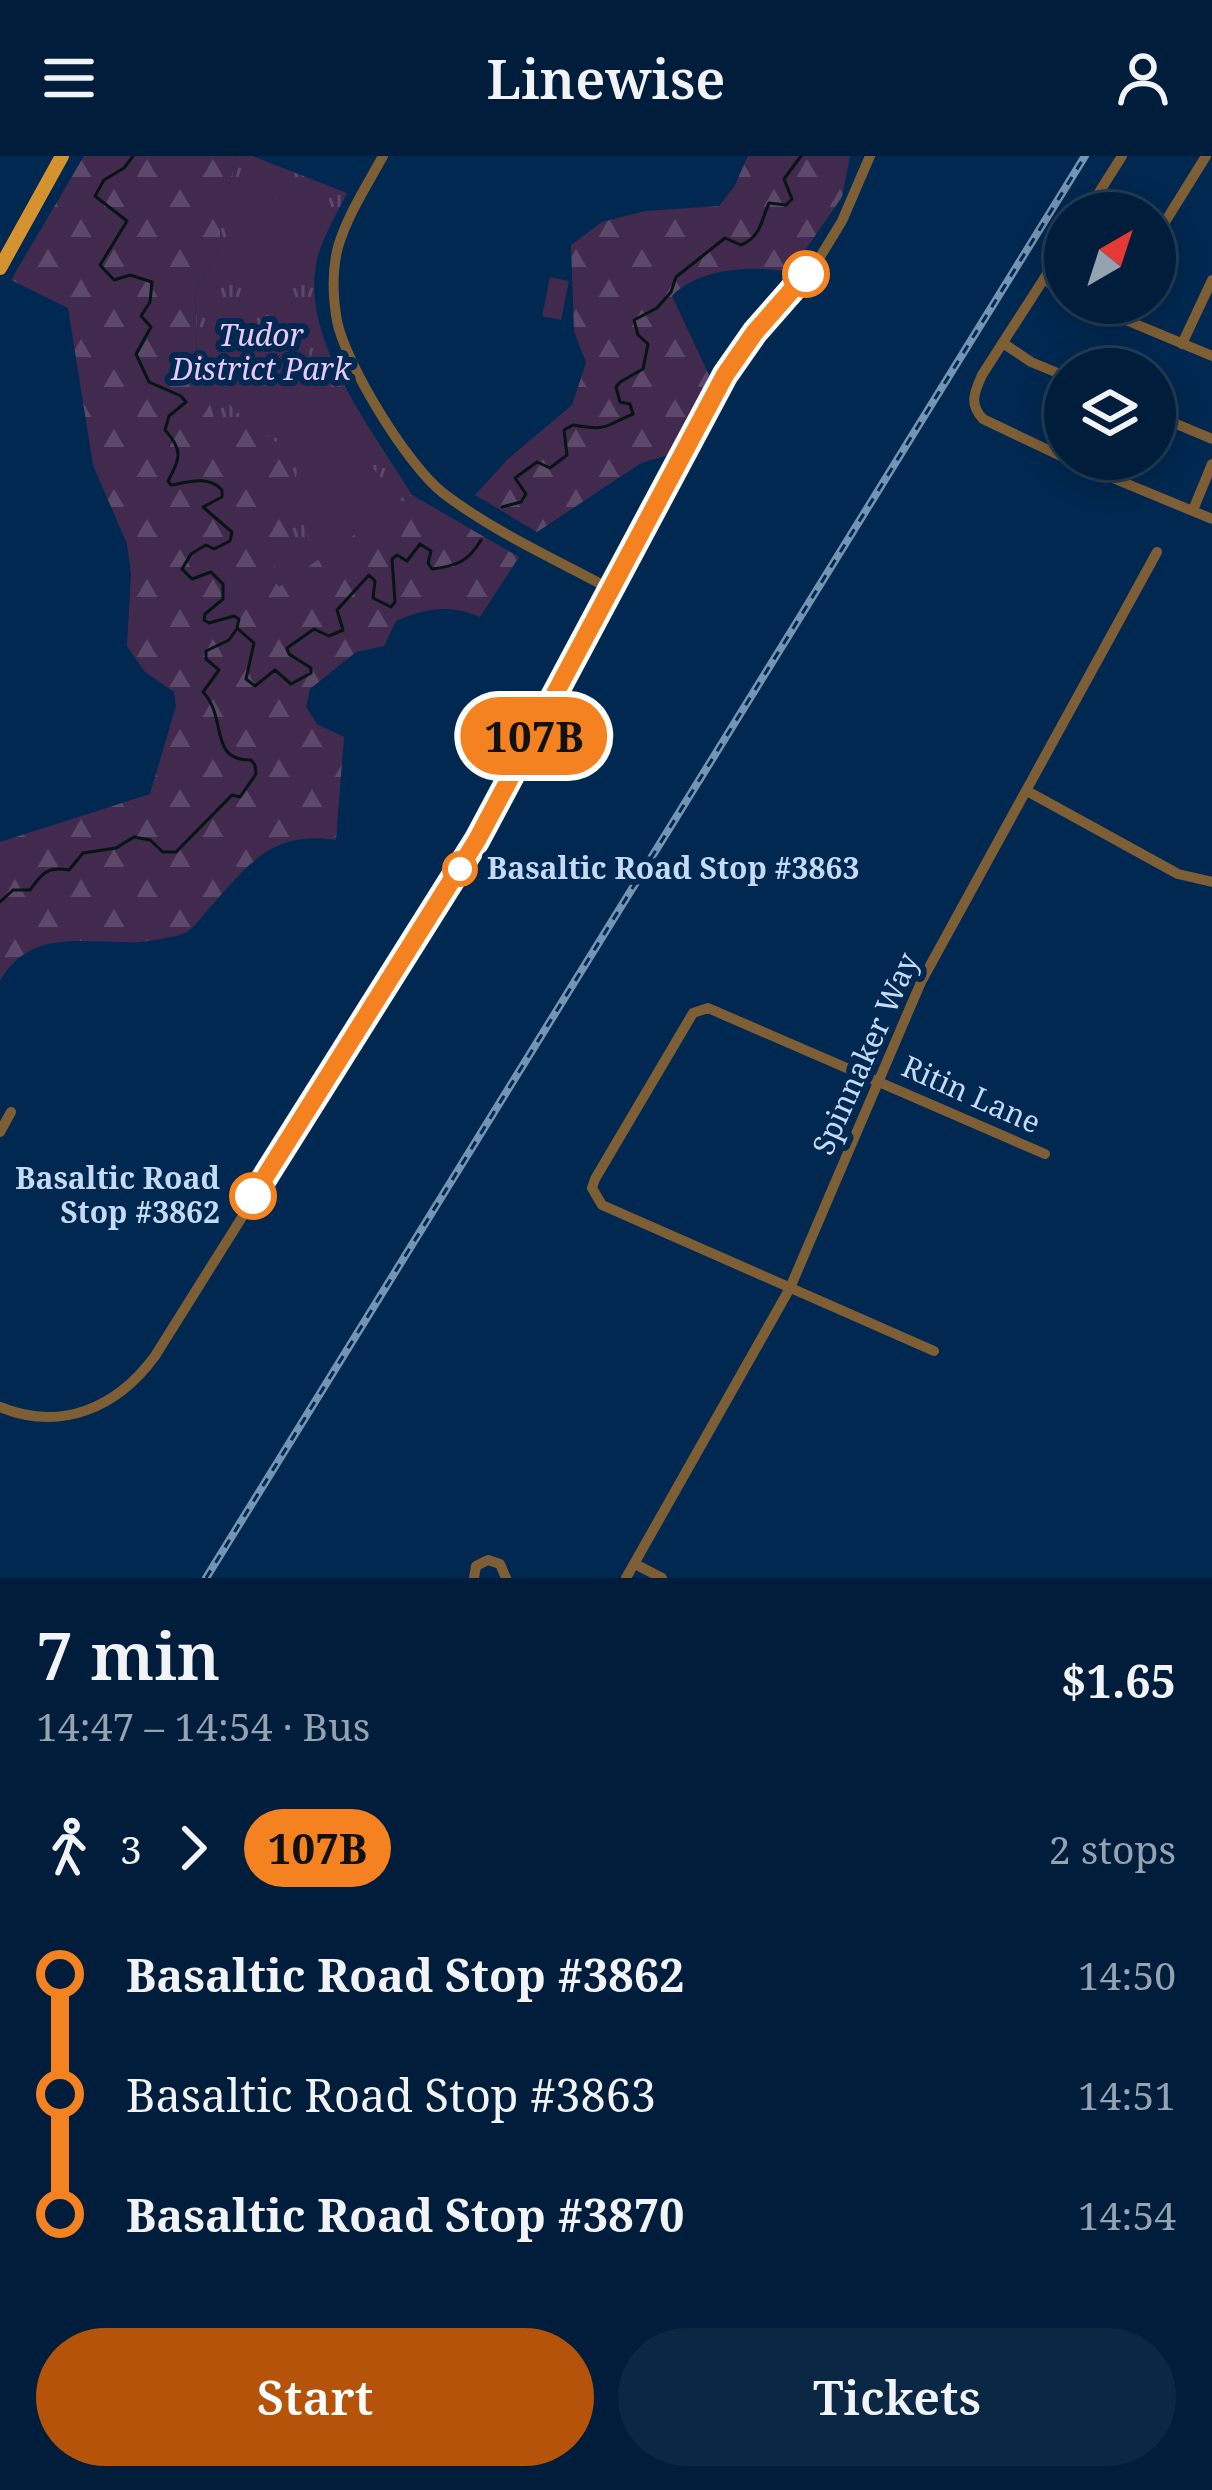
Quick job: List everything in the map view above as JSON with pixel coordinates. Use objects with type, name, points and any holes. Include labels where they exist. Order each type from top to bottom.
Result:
[{"type":"main road","points":[[0,268],[62,156]]},
{"type":"street","points":[[382,156],[337,249],[337,322],[360,375],[410,458],[431,483],[493,524],[612,590]]},
{"type":"street","points":[[0,1406],[35,1418],[75,1416],[110,1402],[155,1356],[458,874],[716,390],[755,332],[820,257],[842,221],[870,156]]},
{"type":"street","points":[[1099,192],[1122,156]]},
{"type":"street","points":[[1176,205],[1207,156]]},
{"type":"street","points":[[1044,279],[982,375],[974,396],[974,409],[982,419],[1044,449]]},
{"type":"street","points":[[1182,344],[1212,280]]},
{"type":"street","points":[[1145,324],[1212,356]]},
{"type":"street","points":[[1004,343],[1044,367]]},
{"type":"street","points":[[1176,424],[1212,440]]},
{"type":"street","points":[[1192,510],[1212,464]]},
{"type":"street","points":[[1118,480],[1212,519]]},
{"type":"street","name":"Spinnaker Way","points":[[626,1578],[790,1288],[921,982],[1157,552]]},
{"type":"street","points":[[1027,791],[1178,874],[1212,882]]},
{"type":"street","name":"Ritin Lane","points":[[790,1288],[602,1205],[592,1188],[693,1013],[700,1009],[716,1011],[1045,1154]]},
{"type":"street","points":[[0,1132],[11,1112]]},
{"type":"street","points":[[790,1288],[934,1352]]},
{"type":"street","points":[[474,1578],[476,1566],[488,1560],[500,1564],[506,1578]]},
{"type":"street","points":[[635,1564],[662,1578]]},
{"type":"green space","points":[[84,156],[236,156],[229,185],[220,193],[220,250],[195,289],[197,361],[214,417],[251,422],[293,456],[292,545],[269,573],[279,587],[412,495],[519,557],[480,617],[438,609],[396,621],[384,646],[356,652],[310,689],[306,707],[317,724],[344,737],[336,840],[296,840],[266,852],[182,934],[140,942],[52,943],[15,962],[0,981],[0,842],[150,794],[176,706],[174,692],[145,672],[127,646],[131,574],[127,544],[93,465],[68,308],[11,280]]},
{"type":"green space","name":"Tudor District Park","points":[[236,156],[252,156],[347,193],[317,260],[314,290],[319,321],[343,383],[412,495],[279,588],[269,574],[251,422],[214,418],[197,361],[195,289],[220,250],[220,193],[229,185]]},
{"type":"green space","points":[[748,156],[850,156],[842,197],[790,272],[760,269],[711,274],[672,296],[709,375],[675,453],[641,463],[537,532],[475,495],[508,459],[572,405],[586,363],[574,331],[571,245],[602,222],[645,211],[719,206]]},
{"type":"green space","points":[[238,181],[324,220],[288,301],[253,277],[233,252],[228,222]]},
{"type":"green space","points":[[550,277],[569,281],[561,320],[542,316]]},
{"type":"green space","points":[[292,329],[307,337],[320,427],[275,428],[241,415],[218,388],[203,345]]},
{"type":"green space","points":[[337,419],[392,494],[316,550],[299,513],[296,479],[308,448]]},
{"type":"waterway","points":[[133,156],[104,180],[95,196],[127,221],[100,265],[114,280],[130,275],[152,282],[150,302],[141,316],[151,327],[136,354],[149,382],[186,402],[169,416],[165,430],[178,454],[168,481],[171,485],[198,481],[217,485],[222,497],[203,507],[232,532],[230,541],[214,549],[206,545],[191,554],[182,569],[192,579],[211,572],[223,584],[223,599],[204,620],[239,619],[237,628],[254,643],[246,679],[255,686],[275,670],[291,684],[311,673],[287,648],[314,629],[329,636],[343,630],[337,610],[369,575],[375,581],[373,598],[391,607],[395,602],[392,559],[397,555],[407,561],[420,544],[431,551],[428,563],[432,569],[441,568],[467,558],[481,540]]},
{"type":"waterway","points":[[502,507],[521,502],[526,494],[515,478],[537,462],[550,468],[567,455],[564,430],[573,425],[605,427],[633,414],[630,404],[620,402],[616,387],[643,369],[648,344],[638,335],[634,320],[657,308],[676,277],[725,238],[741,245],[753,237],[769,203],[786,205],[792,199],[784,179],[801,156]]},
{"type":"waterway","points":[[0,902],[13,890],[30,890],[46,872],[69,870],[83,853],[116,848],[134,837],[150,840],[163,852],[176,852],[232,795],[240,797],[256,774],[255,765],[224,746],[203,692],[219,670],[206,659],[206,651],[229,640],[236,630]]},
{"type":"railway","points":[[206,1578],[1085,156]]},
{"type":"bus line","name":"107B","points":[[253,1196],[505,793],[725,375],[806,274]]},
{"type":"place","name":"Basaltic Road Stop #3863","points":[[460,869]]},
{"type":"place","name":"Basaltic Road Stop #3862","points":[[253,1196]]}]
